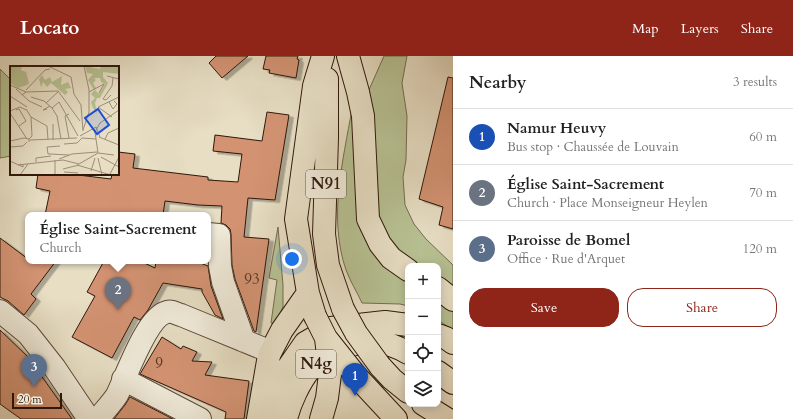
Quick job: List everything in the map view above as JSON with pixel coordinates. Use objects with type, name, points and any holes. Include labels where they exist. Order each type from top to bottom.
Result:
[{"type":"main road","name":"N91","points":[[323,56],[314,86],[296,219],[308,293],[315,316],[326,338],[356,377],[396,419]]},
{"type":"main road","name":"N91","points":[[326,56],[328,138],[324,234],[328,265],[343,309],[356,333],[380,366],[392,379],[405,390]]},
{"type":"main road","points":[[348,56],[363,116],[368,219],[380,244],[391,258],[405,268]]},
{"type":"main road","points":[[441,290],[453,300]]},
{"type":"main road","points":[[258,419],[269,355],[282,330],[308,293]]},
{"type":"main road","points":[[276,419],[275,409],[287,369],[305,344],[331,328],[385,322],[405,325]]},
{"type":"main road","points":[[441,336],[453,343]]},
{"type":"main road","points":[[321,419],[327,398],[330,374],[326,338]]},
{"type":"main road","name":"N4g","points":[[286,419],[300,386],[310,369],[328,355],[348,345],[375,342],[394,346],[405,352]]},
{"type":"main road","points":[[441,374],[453,383]]},
{"type":"main road","points":[[428,407],[447,419]]},
{"type":"street","points":[[211,234],[219,235],[220,266],[223,282],[244,341]]},
{"type":"street","points":[[0,311],[28,334],[54,367],[89,419]]},
{"type":"street","points":[[98,419],[117,395],[132,359],[151,326],[160,315],[166,312],[182,315],[264,349],[269,355]]},
{"type":"street","points":[[123,379],[200,419]]},
{"type":"green space","points":[[384,56],[407,56],[402,83],[407,116],[406,160],[403,177],[405,205],[414,224],[426,239],[453,265],[453,285],[441,279],[441,263],[414,263],[395,249],[382,229],[377,206],[368,92]]},
{"type":"green space","points":[[0,69],[10,79],[10,156],[0,158]]},
{"type":"green space","points":[[352,109],[359,202],[405,274],[405,305],[362,303],[349,278],[341,250],[338,230],[341,169]]},
{"type":"green space","points":[[278,227],[283,285],[283,307],[275,324],[271,323],[277,280],[269,278]]},
{"type":"green space","points":[[441,300],[453,310],[453,330],[441,322]]},
{"type":"building","points":[[216,56],[248,56],[222,78],[209,63]]},
{"type":"building","points":[[266,56],[298,56],[297,59],[299,60],[296,78],[269,73],[270,70],[263,69]]},
{"type":"building","points":[[448,77],[453,78],[453,229],[439,225],[443,207],[419,199]]},
{"type":"building","points":[[267,112],[289,115],[275,200],[248,198],[244,237],[269,239],[256,332],[254,331],[235,279],[232,265],[230,229],[221,223],[222,206],[165,201],[163,212],[46,212],[50,191],[36,188],[38,175],[78,175],[111,179],[112,175],[119,175],[119,152],[135,154],[133,168],[208,177],[208,180],[238,182],[242,154],[213,151],[215,135],[262,141]]},
{"type":"building","points":[[0,238],[25,257],[25,264],[54,264],[31,294],[36,299],[24,315],[8,301],[0,297]]},
{"type":"building","points":[[102,264],[146,264],[155,268],[156,264],[203,264],[208,266],[211,286],[223,319],[215,315],[202,292],[202,289],[163,283],[148,310],[140,320],[134,317],[112,358],[72,337],[95,296],[87,292]]},
{"type":"building","points":[[0,330],[28,357],[72,419],[21,419],[0,404]]},
{"type":"building","points":[[162,337],[181,349],[183,346],[197,352],[192,361],[212,362],[205,375],[249,381],[244,419],[225,419],[226,412],[140,374]]},
{"type":"building","points":[[130,397],[173,419],[114,419]]},
{"type":"place","name":"Église Saint-Sacrement","points":[[118,310]]},
{"type":"place","name":"Paroisse de Bomel","points":[[34,387]]},
{"type":"place","name":"Namur Heuvy","points":[[355,396]]}]
